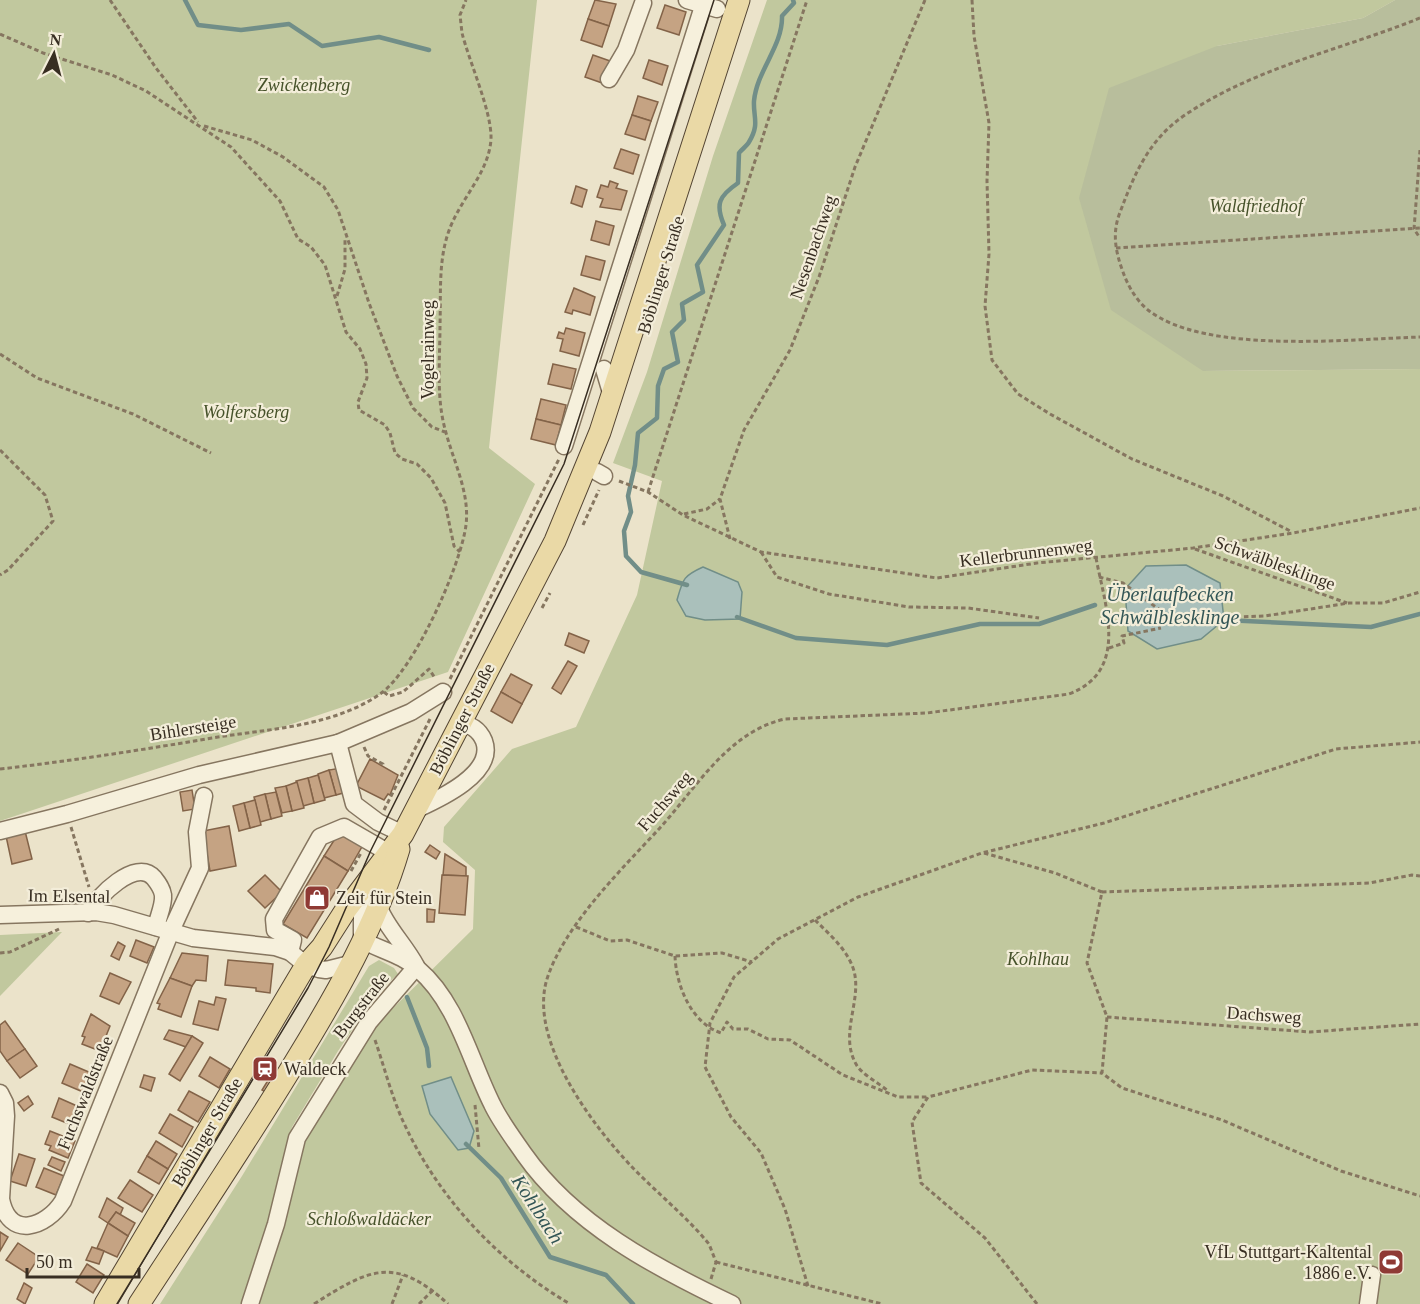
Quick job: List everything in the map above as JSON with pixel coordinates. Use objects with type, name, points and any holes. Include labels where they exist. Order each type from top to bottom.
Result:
[{"type":"main road","name":"Böblinger Straße","points":[[105,1304],[302,955],[333,931],[403,834],[555,541],[587,467],[612,396],[739,0]]},
{"type":"main road","name":"Böblinger Straße","points":[[555,541],[571,524],[607,476],[749,0]]},
{"type":"main road","name":"Böblinger Straße","points":[[140,1304],[269,1105],[330,1004],[393,871],[403,834]]},
{"type":"street","points":[[609,79],[626,50],[640,1]]},
{"type":"street","points":[[709,3],[727,38]]},
{"type":"street","points":[[564,446],[597,367],[709,3]]},
{"type":"street","points":[[597,367],[625,352]]},
{"type":"street","points":[[597,367],[612,396]]},
{"type":"street","points":[[0,831],[199,775],[338,743],[411,712],[443,693]]},
{"type":"street","points":[[416,810],[456,791],[471,777],[484,757],[486,746],[482,736],[475,728],[459,723]]},
{"type":"street","points":[[338,743],[354,804],[378,822],[403,834]]},
{"type":"street","points":[[163,929],[200,868],[197,832],[204,796]]},
{"type":"street","points":[[302,955],[293,939],[275,930],[273,919],[320,837],[344,827],[389,853]]},
{"type":"street","name":"Böblinger Straße","points":[[362,940],[363,912],[376,870]]},
{"type":"street","points":[[91,908],[120,879],[133,873],[152,875],[163,895],[163,929]]},
{"type":"street","name":"Burgstraße","points":[[250,1304],[276,1224],[297,1138],[369,1022],[416,967],[404,943],[384,919],[378,904]]},
{"type":"street","name":"Im Elsental","points":[[0,915],[91,908],[163,929]]},
{"type":"street","points":[[163,929],[193,938],[274,947],[302,955],[326,970],[350,964]]},
{"type":"street","name":"Fuchswaldstraße","points":[[0,1093],[5,1103],[6,1116],[1,1199],[3,1209],[8,1217],[18,1223],[37,1225],[56,1213],[63,1201],[163,929]]},
{"type":"street","points":[[362,940],[416,967],[432,981],[469,1046],[492,1104],[525,1156],[574,1209],[632,1251],[732,1304]]},
{"type":"street","points":[[1368,1304],[1372,1275]]},
{"type":"path","points":[[110,0],[156,68],[200,124],[252,140],[324,187],[338,210],[345,236],[397,376],[413,408],[432,427],[446,432]]},
{"type":"path","name":"Vogelrainweg","points":[[384,692],[412,655],[427,628],[460,553],[466,524],[466,500],[446,432],[440,381],[444,248],[457,211],[488,157],[491,136],[462,33],[460,15],[466,0]]},
{"type":"path","points":[[648,492],[807,0]]},
{"type":"path","name":"Nesenbachweg","points":[[720,499],[744,430],[790,350],[819,277],[855,166],[925,0]]},
{"type":"path","points":[[972,0],[974,36],[989,123],[987,181],[989,254],[985,306],[992,360],[1018,394],[1050,414],[1132,459],[1176,480],[1223,496],[1293,533]]},
{"type":"path","points":[[1420,18],[1257,75],[1185,115],[1159,136],[1142,160],[1117,220],[1116,248],[1127,284],[1138,300],[1149,311],[1198,331],[1251,341],[1420,337]]},
{"type":"path","points":[[0,34],[43,54],[112,75],[146,91],[200,124],[231,147],[280,201],[291,221],[292,232],[303,244],[317,253],[325,264],[346,332],[360,349],[366,364],[367,378],[358,402],[359,410],[385,424],[396,453],[402,459],[417,464],[431,477],[445,503],[454,546],[460,553]]},
{"type":"path","points":[[1420,150],[1414,229],[1420,238]]},
{"type":"path","points":[[1116,248],[1420,228]]},
{"type":"path","points":[[337,298],[345,269],[345,236]]},
{"type":"path","points":[[0,354],[37,378],[133,414],[211,453]]},
{"type":"path","points":[[443,693],[564,446]]},
{"type":"path","points":[[0,450],[45,495],[53,521],[8,570],[0,575]]},
{"type":"path","name":"Kellerbrunnenweg","points":[[607,476],[648,492],[683,515],[761,552],[937,578],[1037,563],[1193,548],[1293,533],[1420,508]]},
{"type":"path","points":[[683,515],[707,509],[720,499],[730,539]]},
{"type":"path","name":"Schwälblesklinge","points":[[1193,548],[1349,603]]},
{"type":"path","points":[[761,552],[777,577],[829,594],[909,607],[968,608],[1039,618]]},
{"type":"path","name":"Fuchsweg","points":[[716,1262],[709,1244],[701,1235],[609,1142],[557,1059],[544,1011],[546,981],[554,961],[576,927],[628,862],[716,762],[753,731],[768,723],[785,719],[927,713],[1069,693],[1082,689],[1096,677],[1103,666],[1109,648],[1106,611],[1096,558]]},
{"type":"path","name":"Schwälblesklinge","points":[[1099,577],[1123,583],[1172,619],[1265,616],[1349,603],[1383,603],[1420,592]]},
{"type":"path","points":[[1109,648],[1124,643],[1122,636],[1161,628]]},
{"type":"path","points":[[384,692],[389,696],[403,692],[429,669]]},
{"type":"path","name":"Bihlersteige","points":[[0,769],[64,762],[284,727],[358,708],[384,692]]},
{"type":"path","points":[[359,734],[368,756],[383,766]]},
{"type":"path","points":[[808,1286],[785,1209],[761,1153],[731,1117],[705,1067],[710,1027],[734,978],[752,962],[778,939],[858,897],[982,853],[1104,823],[1336,749],[1420,742]]},
{"type":"path","points":[[389,794],[387,799],[389,800]]},
{"type":"path","points":[[67,814],[91,908]]},
{"type":"path","points":[[982,853],[1055,873],[1101,892],[1369,883],[1412,875],[1420,876]]},
{"type":"path","points":[[1101,892],[1087,963],[1107,1017],[1102,1073]]},
{"type":"path","points":[[815,920],[847,953],[854,973],[855,998],[849,1035],[856,1064],[891,1094]]},
{"type":"path","points":[[576,927],[610,941],[627,940],[675,956],[722,953],[752,962]]},
{"type":"path","points":[[0,952],[27,945],[60,928]]},
{"type":"path","points":[[675,956],[678,987],[710,1027],[721,1033],[727,1022],[733,1029],[748,1029],[768,1039],[790,1040],[843,1075],[898,1097],[928,1097],[1032,1070],[1102,1073],[1122,1088],[1222,1120],[1341,1171],[1420,1196]]},
{"type":"path","name":"Dachsweg","points":[[1107,1017],[1310,1032],[1420,1024]]},
{"type":"path","points":[[369,1022],[401,1118],[420,1154],[452,1200],[480,1234],[503,1257],[533,1282],[570,1304]]},
{"type":"path","points":[[928,1097],[912,1122],[921,1183],[985,1238],[1037,1304]]},
{"type":"path","points":[[706,1292],[716,1262],[882,1304]]},
{"type":"path","points":[[314,1304],[361,1277],[385,1272],[415,1278],[448,1304]]},
{"type":"path","points":[[392,1304],[403,1274]]},
{"type":"path","points":[[419,1304],[433,1290]]},
{"type":"green space","name":"Wolfersberg","points":[[0,0],[537,0],[489,448],[535,484],[448,672],[0,821]]},
{"type":"green space","points":[[767,0],[1395,0],[1363,18],[1217,46],[1203,371],[1420,369],[1420,1304],[255,1304],[302,1143],[365,1036],[473,929],[475,870],[443,842],[444,827],[512,749],[576,727],[637,595],[662,481],[613,463],[647,372],[713,156]]},
{"type":"green space","name":"Waldfriedhof","points":[[1395,0],[1420,0],[1420,369],[1203,371],[1111,310],[1079,198],[1109,88],[1217,46],[1363,18]]},
{"type":"green space","points":[[62,932],[0,996],[0,935]]},
{"type":"green space","points":[[379,960],[394,968],[398,974],[377,993],[338,1051],[292,1127],[249,1304],[160,1304],[242,1176],[369,966]]},
{"type":"water","name":"Überlaufbecken Schwälblesklinge","points":[[1186,565],[1220,583],[1224,620],[1201,639],[1157,649],[1128,631],[1125,589],[1146,566]]},
{"type":"water","points":[[703,567],[738,582],[742,592],[740,619],[705,620],[686,616],[677,600],[681,587],[691,573]]},
{"type":"water","points":[[451,1077],[474,1131],[469,1148],[458,1150],[430,1114],[422,1086]]},
{"type":"building","points":[[595,0],[616,4],[609,26],[588,19]]},
{"type":"building","points":[[665,5],[686,12],[679,35],[657,28]]},
{"type":"building","points":[[588,19],[609,26],[602,47],[581,40]]},
{"type":"building","points":[[593,55],[613,62],[605,84],[585,77]]},
{"type":"building","points":[[649,60],[668,66],[662,85],[643,78]]},
{"type":"building","points":[[638,96],[658,102],[651,121],[632,115]]},
{"type":"building","points":[[632,115],[651,121],[645,140],[625,134]]},
{"type":"building","points":[[621,149],[639,155],[633,174],[614,168]]},
{"type":"building","points":[[610,181],[618,184],[616,188],[627,191],[621,210],[600,207],[603,199],[597,197],[601,185],[608,187]]},
{"type":"building","points":[[576,186],[587,190],[582,207],[571,203]]},
{"type":"building","points":[[596,221],[614,226],[609,245],[591,240]]},
{"type":"building","points":[[586,256],[605,261],[600,280],[581,275]]},
{"type":"building","points":[[574,288],[595,297],[590,315],[573,310],[572,314],[565,312]]},
{"type":"building","points":[[566,328],[585,333],[579,356],[560,351],[563,339],[557,338],[559,332],[564,334]]},
{"type":"building","points":[[553,364],[576,369],[571,389],[548,384]]},
{"type":"building","points":[[541,399],[566,405],[561,425],[536,419]]},
{"type":"building","points":[[536,419],[561,425],[556,445],[531,439]]},
{"type":"building","points":[[569,633],[589,641],[584,653],[565,645]]},
{"type":"building","points":[[568,661],[577,666],[561,694],[552,688]]},
{"type":"building","points":[[511,674],[532,685],[522,704],[501,692]]},
{"type":"building","points":[[501,692],[522,704],[512,723],[491,711]]},
{"type":"building","points":[[370,759],[398,775],[390,795],[388,794],[384,800],[356,786]]},
{"type":"building","points":[[341,768],[347,792],[336,795],[329,770]]},
{"type":"building","points":[[329,770],[336,795],[324,798],[318,774]]},
{"type":"building","points":[[318,775],[325,800],[314,803],[308,778]]},
{"type":"building","points":[[308,778],[314,803],[303,806],[296,781]]},
{"type":"building","points":[[297,782],[304,808],[292,811],[286,786]]},
{"type":"building","points":[[286,786],[292,811],[282,813],[275,788]]},
{"type":"building","points":[[192,790],[195,809],[183,811],[180,792]]},
{"type":"building","points":[[276,792],[282,816],[271,819],[265,794]]},
{"type":"building","points":[[265,794],[271,819],[260,822],[254,797]]},
{"type":"building","points":[[255,800],[261,825],[250,828],[244,803]]},
{"type":"building","points":[[244,803],[250,828],[239,831],[233,806]]},
{"type":"building","points":[[229,826],[236,866],[210,871],[203,831]]},
{"type":"building","points":[[25,831],[32,859],[12,864],[6,836]]},
{"type":"building","points":[[340,831],[363,845],[348,871],[324,856]]},
{"type":"building","points":[[430,845],[440,852],[436,859],[425,852]]},
{"type":"building","points":[[445,854],[466,867],[466,876],[443,875]]},
{"type":"building","points":[[324,856],[348,871],[307,938],[283,924]]},
{"type":"building","points":[[265,875],[282,892],[265,908],[248,891]]},
{"type":"building","points":[[442,875],[468,876],[465,915],[439,913]]},
{"type":"building","points":[[427,909],[435,910],[434,922],[427,922]]},
{"type":"building","points":[[136,940],[154,947],[147,963],[130,956]]},
{"type":"building","points":[[118,942],[125,946],[119,960],[111,956]]},
{"type":"building","points":[[182,953],[208,956],[206,981],[196,980],[192,986],[170,978]]},
{"type":"building","points":[[228,960],[273,964],[270,993],[256,991],[256,988],[225,985]]},
{"type":"building","points":[[110,973],[131,982],[119,1004],[100,996]]},
{"type":"building","points":[[170,978],[192,986],[181,1017],[158,1009],[160,1004],[157,1003]]},
{"type":"building","points":[[216,997],[226,999],[218,1030],[193,1024],[199,1001],[214,1005]]},
{"type":"building","points":[[91,1014],[110,1026],[100,1051],[82,1044],[85,1037],[82,1036]]},
{"type":"building","points":[[5,1021],[25,1049],[7,1061],[0,1051],[0,1025]]},
{"type":"building","points":[[169,1030],[192,1036],[186,1047],[164,1039]]},
{"type":"building","points":[[192,1036],[203,1043],[180,1081],[169,1074]]},
{"type":"building","points":[[25,1049],[37,1066],[20,1078],[7,1061]]},
{"type":"building","points":[[210,1057],[230,1069],[219,1088],[199,1076]]},
{"type":"building","points":[[70,1064],[91,1073],[83,1092],[62,1083]]},
{"type":"building","points":[[275,1069],[280,1072],[267,1093],[262,1090]]},
{"type":"building","points":[[144,1075],[155,1078],[151,1091],[140,1087]]},
{"type":"building","points":[[189,1091],[210,1102],[198,1122],[178,1110]]},
{"type":"building","points":[[28,1096],[33,1104],[24,1111],[18,1103]]},
{"type":"building","points":[[59,1098],[77,1106],[69,1124],[52,1117]]},
{"type":"building","points":[[170,1114],[193,1127],[182,1147],[159,1133]]},
{"type":"building","points":[[50,1131],[75,1141],[68,1158],[49,1150],[51,1146],[45,1144]]},
{"type":"building","points":[[156,1141],[177,1154],[168,1169],[147,1156]]},
{"type":"building","points":[[19,1154],[35,1159],[26,1186],[10,1181]]},
{"type":"building","points":[[147,1156],[168,1169],[159,1184],[138,1172]]},
{"type":"building","points":[[52,1157],[65,1162],[61,1171],[48,1165]]},
{"type":"building","points":[[44,1168],[64,1176],[56,1195],[36,1187]]},
{"type":"building","points":[[130,1180],[153,1195],[142,1212],[118,1198]]},
{"type":"building","points":[[107,1198],[123,1208],[120,1215],[116,1212],[108,1223],[99,1217]]},
{"type":"building","points":[[116,1212],[135,1223],[128,1236],[108,1223]]},
{"type":"building","points":[[108,1223],[128,1236],[117,1257],[97,1248]]},
{"type":"building","points":[[0,1232],[8,1237],[0,1251]]},
{"type":"building","points":[[18,1243],[39,1257],[28,1274],[6,1260]]},
{"type":"building","points":[[92,1247],[104,1251],[99,1264],[86,1260]]},
{"type":"building","points":[[1384,1263],[1400,1265],[1399,1272],[1383,1270]]},
{"type":"building","points":[[87,1264],[104,1275],[93,1293],[76,1282]]},
{"type":"building","points":[[24,1283],[32,1288],[25,1304],[17,1299]]},
{"type":"waterway","points":[[185,0],[198,25],[241,30],[289,24],[322,46],[379,37],[429,50]]},
{"type":"waterway","points":[[687,585],[641,572],[626,556],[624,531],[631,512],[628,496],[635,465],[638,433],[657,418],[658,386],[664,369],[678,362],[672,332],[684,320],[682,304],[703,292],[697,265],[724,225],[719,206],[720,201],[738,183],[739,153],[748,143],[754,130],[756,90],[778,38],[782,16],[794,3],[793,0]]},
{"type":"waterway","name":"Schwälblesklinge","points":[[737,617],[796,638],[887,645],[980,624],[1039,624],[1095,605]]},
{"type":"waterway","name":"Schwälblesklinge","points":[[1224,620],[1371,627],[1420,614]]},
{"type":"waterway","name":"Kohlbach","points":[[407,997],[427,1048],[429,1066]]},
{"type":"waterway","name":"Kohlbach","points":[[466,1144],[501,1178],[550,1257],[606,1275],[633,1304]]},
{"type":"tram line","points":[[117,1304],[308,988],[329,947],[371,850],[564,464],[714,0]]},
{"type":"place","name":"Zeit für Stein","points":[[317,898]]},
{"type":"place","name":"Waldeck","points":[[265,1069]]},
{"type":"place","name":"VfL Stuttgart-Kaltental 1886 e.V.","points":[[1391,1262]]},
{"type":"park label","name":"Zwickenberg","points":[[304,85]]},
{"type":"park label","name":"Kohlhau","points":[[1038,959]]},
{"type":"park label","name":"Schloßwaldäcker","points":[[369,1219]]}]
